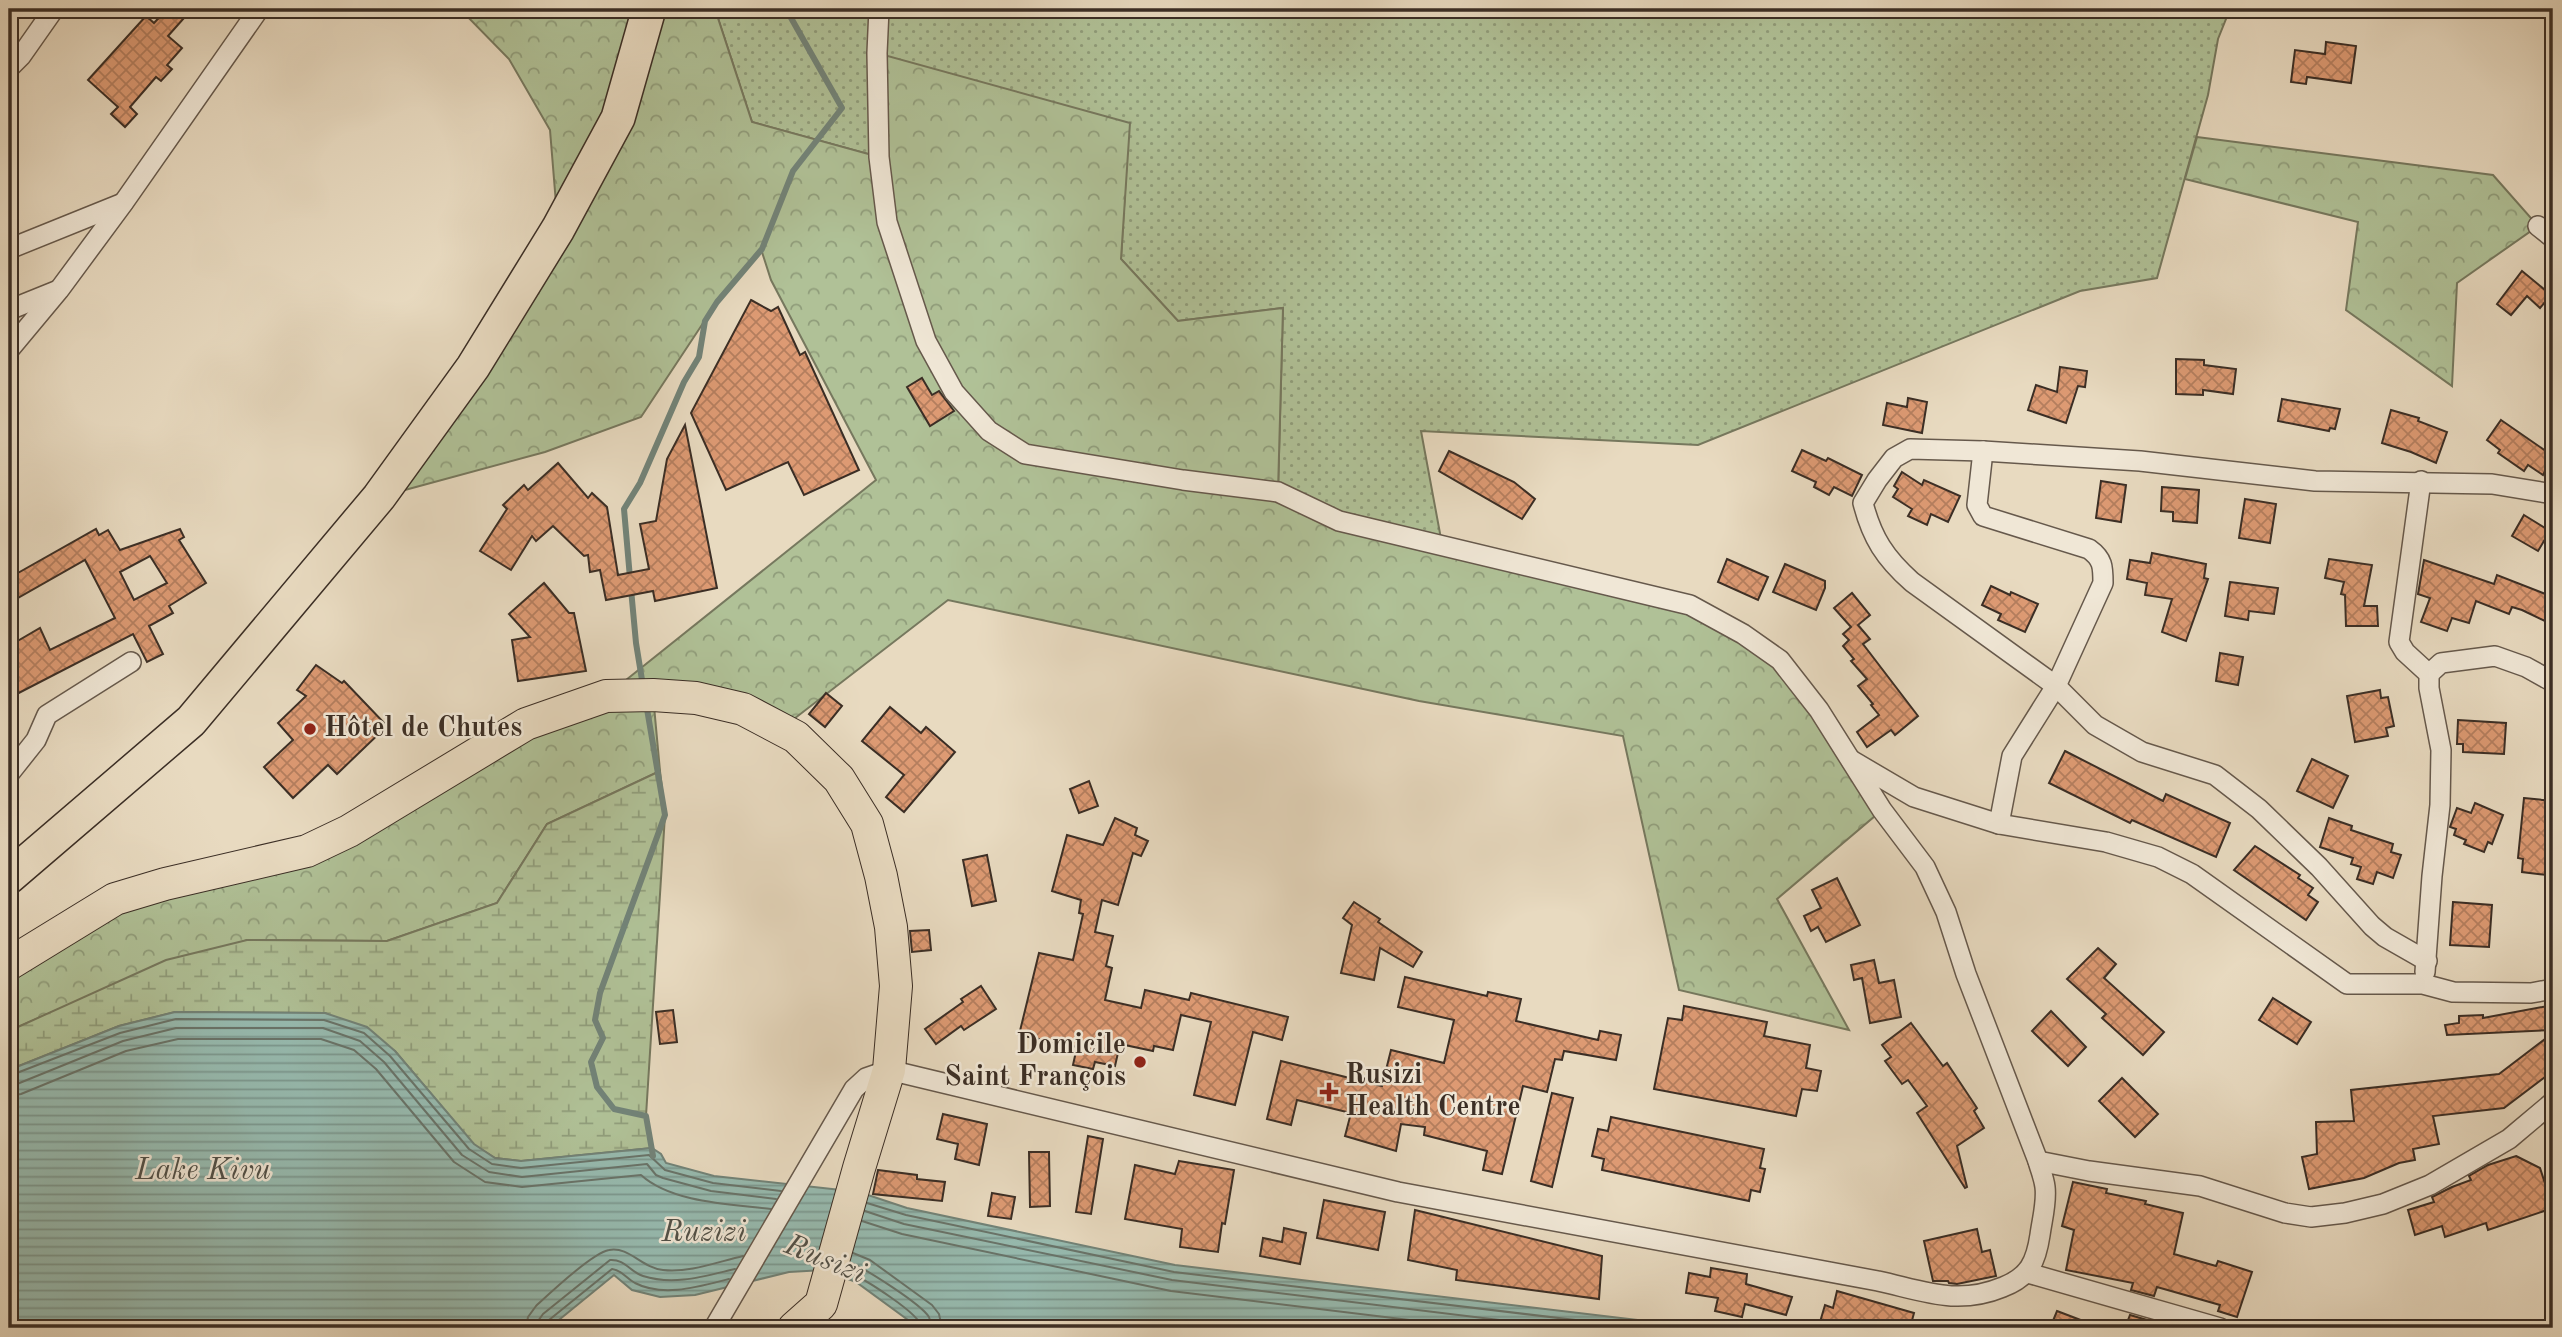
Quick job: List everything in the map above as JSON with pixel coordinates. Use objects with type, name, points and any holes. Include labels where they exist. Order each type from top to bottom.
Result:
[{"type":"highway","points":[[9,877],[191,721],[379,497],[473,367],[558,229],[618,118],[649,9]]},
{"type":"main road","points":[[9,964],[115,899],[165,884],[307,851],[349,831],[526,724],[606,696],[696,698],[743,709],[796,737],[839,779],[867,824],[891,927],[896,986],[889,1070],[821,1304],[794,1328]]},
{"type":"street","points":[[9,68],[21,56],[54,9]]},
{"type":"street","points":[[9,350],[59,290],[124,202],[258,9]]},
{"type":"street","points":[[715,1328],[854,1089],[866,1078],[889,1070],[1398,1192],[1865,1279],[1942,1296],[1982,1296],[2028,1273],[2039,1244],[2046,1189],[2038,1161],[1966,974],[1946,912],[1925,867],[1882,810],[1819,710],[1780,660],[1743,634],[1690,606],[1339,521],[1278,492],[1183,480],[1025,454],[989,431],[954,392],[926,341],[887,222],[879,158],[877,53],[880,9]]},
{"type":"street","points":[[9,249],[124,202]]},
{"type":"street","points":[[9,310],[59,290]]},
{"type":"street","points":[[2427,961],[2385,937],[2372,926],[2319,866],[2259,809],[2215,775],[2142,752],[2095,725],[2056,686],[1912,582],[1890,562],[1868,525],[1863,503],[1894,458],[1910,449],[2140,461],[2315,481],[2492,484],[2553,494]]},
{"type":"street","points":[[1983,451],[1977,505],[1983,516],[2089,550],[2100,557],[2103,569],[2102,583],[2056,686],[2012,756],[1999,824]]},
{"type":"street","points":[[2421,481],[2399,642],[2404,652],[2429,674],[2441,750],[2441,805],[2423,984]]},
{"type":"street","points":[[2429,674],[2441,663],[2495,656],[2526,667],[2553,682]]},
{"type":"street","points":[[9,774],[36,740],[47,715],[131,662]]},
{"type":"street","points":[[1847,757],[1914,797],[1999,824],[2106,842],[2158,857],[2192,874],[2347,984],[2423,984],[2453,992],[2531,993],[2553,989]]},
{"type":"street","points":[[2038,1161],[2089,1171],[2200,1186],[2285,1213],[2311,1216],[2345,1213],[2383,1203],[2430,1185],[2549,1114]]},
{"type":"street","points":[[2028,1273],[2220,1328]]},
{"type":"green space","points":[[460,9],[715,9],[752,122],[879,157],[877,53],[1130,123],[1121,259],[1178,321],[1283,308],[1278,492],[1339,521],[1645,593],[1780,660],[1882,810],[1777,899],[1849,1030],[1679,990],[1623,736],[1419,701],[948,600],[781,729],[653,695],[660,771],[547,824],[497,903],[387,941],[247,940],[57,1010],[9,1031],[9,964],[61,933],[267,862],[606,696],[876,480],[771,280],[761,249],[717,302],[641,417],[545,452],[379,497],[558,228],[550,130],[509,59]]},
{"type":"green space","points":[[715,9],[2230,9],[2218,39],[2208,95],[2157,278],[2080,291],[1698,445],[1421,431],[1442,544],[1278,492],[1283,308],[1178,321],[1121,259],[1129,123],[879,157],[752,122]]},
{"type":"green space","points":[[2197,137],[2493,175],[2538,226],[2457,283],[2452,386],[2346,310],[2358,222],[2185,179]]},
{"type":"green space","points":[[660,771],[665,815],[646,1116],[652,1148],[521,1161],[495,1158],[474,1145],[395,1051],[325,1013],[175,1012],[119,1026],[9,1070],[9,1031],[166,960],[247,940],[387,941],[497,903],[547,824]]},
{"type":"water","name":"Lake Kivu","points":[[175,1012],[325,1013],[367,1027],[395,1051],[474,1144],[495,1158],[521,1161],[652,1148],[661,1154],[666,1163],[714,1176],[859,1192],[907,1208],[1175,1265],[1705,1328],[919,1328],[856,1282],[824,1270],[789,1272],[695,1295],[660,1297],[632,1290],[614,1275],[549,1328],[9,1328],[9,1070],[119,1026]]},
{"type":"building","points":[[167,9],[192,9],[168,36],[182,48],[167,65],[172,69],[161,81],[156,77],[130,107],[137,114],[125,127],[111,114],[118,107],[88,80],[146,16],[154,23]]},
{"type":"building","points":[[2326,42],[2356,46],[2351,83],[2307,77],[2306,84],[2291,82],[2295,50],[2325,54]]},
{"type":"building","points":[[2522,271],[2551,295],[2540,308],[2527,296],[2511,315],[2497,304]]},
{"type":"building","points":[[751,300],[771,311],[778,307],[800,355],[805,352],[859,470],[804,495],[788,462],[726,490],[691,413]]},
{"type":"building","points":[[2176,359],[2204,360],[2204,365],[2236,369],[2233,394],[2203,390],[2203,395],[2176,394]]},
{"type":"building","points":[[2060,367],[2087,371],[2085,387],[2078,386],[2066,423],[2028,410],[2036,385],[2057,392]]},
{"type":"building","points":[[922,378],[932,395],[939,391],[954,411],[930,426],[907,387]]},
{"type":"building","points":[[1908,398],[1927,402],[1922,433],[1883,425],[1887,403],[1907,407]]},
{"type":"building","points":[[2282,399],[2340,409],[2335,429],[2330,428],[2329,431],[2278,421]]},
{"type":"building","points":[[2391,410],[2419,418],[2418,421],[2447,432],[2436,463],[2382,443]]},
{"type":"building","points":[[2501,420],[2553,456],[2543,475],[2528,465],[2524,471],[2498,453],[2500,450],[2487,440]]},
{"type":"building","points":[[685,425],[717,588],[655,601],[653,591],[606,600],[600,570],[590,572],[588,555],[584,556],[553,526],[536,541],[532,536],[511,570],[480,551],[507,509],[503,505],[524,485],[528,490],[558,463],[588,498],[592,493],[607,507],[618,575],[649,569],[640,524],[656,521],[667,459]]},
{"type":"building","points":[[1802,450],[1826,461],[1828,458],[1862,475],[1852,496],[1834,487],[1829,495],[1814,487],[1816,482],[1792,471]]},
{"type":"building","points":[[1449,451],[1514,482],[1535,499],[1522,519],[1439,471]]},
{"type":"building","points":[[1902,472],[1922,485],[1924,480],[1960,496],[1948,522],[1931,514],[1927,525],[1908,516],[1912,509],[1893,497],[1898,489],[1894,486]]},
{"type":"building","points":[[2101,481],[2126,485],[2121,522],[2096,518]]},
{"type":"building","points":[[2162,487],[2199,490],[2197,523],[2173,521],[2173,512],[2161,511]]},
{"type":"building","points":[[2245,499],[2276,504],[2270,543],[2239,538]]},
{"type":"building","points":[[2524,515],[2550,531],[2538,551],[2512,536]]},
{"type":"building","points":[[96,529],[99,535],[108,530],[120,550],[180,529],[184,537],[179,540],[206,583],[169,606],[173,613],[149,626],[163,654],[147,662],[133,634],[9,698],[9,646],[40,628],[50,650],[115,618],[85,560],[9,603],[9,578]],"holes":[[[150,556],[167,583],[134,600],[120,572]]]},
{"type":"building","points":[[2152,553],[2206,564],[2204,578],[2208,579],[2186,641],[2162,632],[2172,599],[2145,595],[2147,583],[2127,579],[2130,560],[2150,563]]},
{"type":"building","points":[[1727,559],[1768,577],[1758,600],[1718,582]]},
{"type":"building","points":[[2329,559],[2372,565],[2364,606],[2377,606],[2378,626],[2346,626],[2345,595],[2341,594],[2344,582],[2325,578]]},
{"type":"building","points":[[2424,560],[2494,584],[2497,575],[2553,597],[2553,625],[2522,610],[2512,607],[2509,614],[2476,601],[2469,623],[2452,618],[2447,631],[2421,622],[2430,598],[2418,594]]},
{"type":"building","points":[[1785,564],[1825,581],[1816,610],[1773,592]]},
{"type":"building","points":[[2230,582],[2278,588],[2274,614],[2249,611],[2248,620],[2225,616]]},
{"type":"building","points":[[544,583],[569,613],[574,613],[586,671],[518,681],[512,640],[530,637],[509,614]]},
{"type":"building","points":[[1991,586],[2038,604],[2025,632],[1998,620],[2001,614],[1982,605]]},
{"type":"building","points":[[1852,593],[1870,615],[1858,625],[1870,639],[1863,644],[1918,716],[1895,735],[1891,730],[1867,747],[1857,732],[1879,715],[1858,686],[1867,679],[1851,661],[1854,659],[1843,646],[1849,640],[1843,634],[1851,627],[1834,608]]},
{"type":"building","points":[[2220,653],[2243,657],[2238,685],[2216,681]]},
{"type":"building","points":[[316,665],[342,683],[344,681],[387,726],[337,774],[328,765],[293,798],[264,767],[293,740],[278,723],[306,696],[297,690]]},
{"type":"building","points":[[2380,690],[2381,698],[2388,697],[2394,726],[2386,728],[2388,736],[2355,742],[2347,696]]},
{"type":"building","points":[[826,693],[842,706],[825,727],[809,714]]},
{"type":"building","points":[[890,707],[921,733],[926,727],[955,752],[904,812],[886,797],[904,775],[862,741]]},
{"type":"building","points":[[2458,720],[2506,723],[2504,754],[2463,752],[2463,744],[2457,744]]},
{"type":"building","points":[[2065,751],[2163,801],[2166,794],[2230,823],[2216,857],[2132,820],[2130,823],[2049,783]]},
{"type":"building","points":[[2312,759],[2348,776],[2333,808],[2297,791]]},
{"type":"building","points":[[1089,781],[1098,806],[1079,813],[1070,789]]},
{"type":"building","points":[[2524,798],[2553,801],[2547,875],[2522,872],[2523,859],[2518,858]]},
{"type":"building","points":[[2475,803],[2503,815],[2492,844],[2488,842],[2484,852],[2464,844],[2466,840],[2454,835],[2456,829],[2450,827],[2457,808],[2471,813]]},
{"type":"building","points":[[1115,818],[1137,828],[1135,835],[1148,841],[1141,856],[1133,853],[1118,905],[1102,900],[1095,932],[1113,936],[1106,966],[1112,968],[1105,1000],[1141,1008],[1145,990],[1189,1000],[1191,993],[1288,1017],[1282,1040],[1253,1032],[1235,1105],[1194,1095],[1211,1022],[1181,1015],[1173,1050],[1154,1046],[1153,1051],[1120,1044],[1115,1066],[1095,1062],[1093,1069],[1073,1065],[1077,1047],[1019,1035],[1039,953],[1073,960],[1083,914],[1079,913],[1081,900],[1052,891],[1067,835],[1103,845]]},
{"type":"building","points":[[2329,818],[2352,826],[2351,830],[2393,844],[2391,852],[2401,855],[2393,878],[2377,872],[2373,884],[2357,879],[2361,867],[2351,864],[2353,858],[2320,847]]},
{"type":"building","points":[[2255,846],[2300,875],[2298,878],[2313,888],[2308,895],[2318,902],[2306,920],[2234,870]]},
{"type":"building","points":[[987,855],[996,901],[972,906],[963,860]]},
{"type":"building","points":[[1837,878],[1860,925],[1826,942],[1818,927],[1811,931],[1804,916],[1821,908],[1812,890]]},
{"type":"building","points":[[1354,902],[1422,952],[1413,967],[1380,948],[1374,980],[1341,973],[1352,925],[1343,918]]},
{"type":"building","points":[[2453,902],[2492,905],[2489,947],[2450,945]]},
{"type":"building","points":[[929,930],[931,950],[912,952],[910,931]]},
{"type":"building","points":[[2098,948],[2116,964],[2104,978],[2164,1032],[2143,1055],[2102,1018],[2106,1014],[2067,979]]},
{"type":"building","points":[[1874,960],[1879,983],[1894,980],[1901,1017],[1870,1023],[1862,978],[1854,980],[1851,965]]},
{"type":"building","points":[[1405,977],[1487,996],[1488,992],[1521,999],[1516,1021],[1598,1040],[1600,1031],[1621,1035],[1616,1060],[1564,1051],[1562,1060],[1555,1059],[1547,1092],[1523,1086],[1502,1174],[1483,1170],[1487,1151],[1424,1135],[1425,1127],[1401,1124],[1396,1151],[1345,1136],[1351,1113],[1297,1100],[1291,1125],[1267,1119],[1281,1061],[1382,1086],[1391,1050],[1444,1063],[1454,1020],[1398,1007]]},
{"type":"building","points":[[981,986],[996,1009],[964,1030],[961,1026],[936,1044],[925,1029]]},
{"type":"building","points":[[2273,998],[2311,1022],[2297,1044],[2259,1020]]},
{"type":"building","points":[[2553,1005],[2553,1030],[2447,1035],[2445,1025],[2459,1023],[2459,1016],[2483,1015],[2483,1018]]},
{"type":"building","points":[[1684,1006],[1767,1022],[1764,1036],[1810,1045],[1806,1068],[1821,1071],[1817,1091],[1802,1089],[1796,1116],[1654,1089],[1668,1018],[1682,1020]]},
{"type":"building","points":[[673,1010],[677,1042],[660,1044],[656,1012]]},
{"type":"building","points":[[2051,1011],[2086,1047],[2068,1066],[2032,1031]]},
{"type":"building","points":[[1911,1023],[1943,1066],[1947,1063],[1977,1108],[1974,1111],[1984,1128],[1957,1146],[1967,1187],[1965,1188],[1917,1113],[1927,1106],[1908,1080],[1902,1084],[1885,1061],[1891,1057],[1882,1045]]},
{"type":"building","points":[[2553,1033],[2553,1071],[2504,1108],[2433,1116],[2439,1144],[2413,1149],[2415,1160],[2399,1163],[2364,1178],[2309,1189],[2302,1157],[2317,1154],[2316,1122],[2354,1121],[2351,1090],[2499,1074]]},
{"type":"building","points":[[2122,1078],[2158,1114],[2135,1137],[2099,1101]]},
{"type":"building","points":[[1552,1093],[1573,1098],[1552,1187],[1531,1181]]},
{"type":"building","points":[[943,1114],[987,1124],[979,1165],[955,1159],[958,1144],[937,1139]]},
{"type":"building","points":[[1611,1117],[1764,1149],[1760,1168],[1765,1169],[1760,1192],[1751,1190],[1749,1201],[1602,1170],[1604,1159],[1592,1156],[1598,1129],[1608,1131]]},
{"type":"building","points":[[1088,1136],[1103,1139],[1091,1214],[1076,1212]]},
{"type":"building","points":[[1029,1152],[1049,1152],[1050,1206],[1030,1207]]},
{"type":"building","points":[[2516,1156],[2540,1168],[2553,1208],[2488,1230],[2486,1223],[2445,1237],[2442,1226],[2415,1235],[2408,1210],[2434,1202],[2432,1197],[2471,1180],[2469,1176],[2488,1165]]},
{"type":"building","points":[[1179,1161],[1234,1170],[1218,1252],[1180,1247],[1182,1229],[1125,1219],[1135,1165],[1175,1174]]},
{"type":"building","points":[[878,1170],[945,1182],[942,1201],[873,1194]]},
{"type":"building","points":[[2073,1182],[2107,1189],[2106,1193],[2146,1201],[2145,1204],[2183,1213],[2174,1254],[2216,1266],[2218,1261],[2252,1272],[2237,1317],[2218,1311],[2220,1305],[2157,1287],[2154,1296],[2131,1290],[2133,1283],[2066,1270],[2074,1230],[2062,1226]]},
{"type":"building","points":[[992,1193],[1015,1197],[1011,1219],[988,1216]]},
{"type":"building","points":[[1324,1200],[1385,1212],[1378,1250],[1317,1238]]},
{"type":"building","points":[[1415,1210],[1602,1256],[1599,1299],[1456,1280],[1457,1270],[1408,1260]]},
{"type":"building","points":[[1284,1228],[1306,1233],[1300,1264],[1260,1256],[1263,1238],[1282,1242]]},
{"type":"building","points":[[1977,1229],[1982,1252],[1990,1250],[1996,1276],[1957,1284],[1933,1281],[1924,1241]]},
{"type":"building","points":[[1711,1268],[1747,1274],[1746,1284],[1792,1297],[1786,1315],[1745,1304],[1742,1317],[1715,1311],[1718,1298],[1686,1293],[1689,1273],[1710,1277]]},
{"type":"building","points":[[1837,1291],[1914,1313],[1910,1328],[1843,1328],[1820,1322],[1825,1305],[1833,1308]]},
{"type":"building","points":[[2057,1311],[2099,1327],[2099,1328],[2050,1328]]},
{"type":"building","points":[[2130,1315],[2147,1320],[2145,1328],[2125,1328]]},
{"type":"waterway","points":[[630,578],[624,509],[640,483],[684,382],[699,357],[705,321],[717,302],[762,249],[793,171],[842,108],[786,9]]},
{"type":"waterway","points":[[631,589],[643,686]]},
{"type":"waterway","points":[[646,703],[665,815],[600,993],[595,1020],[603,1038],[591,1062],[597,1087],[614,1109],[646,1116],[653,1156]]},
{"type":"place","name":"Hôtel de Chutes","points":[[310,729]]},
{"type":"place","name":"Domicile Saint François","points":[[1140,1062]]},
{"type":"place","name":"Rusizi Health Centre","points":[[1329,1092]]},
{"type":"water label","name":"Ruzizi","points":[[704,1233]]},
{"type":"water label","name":"Rusizi","points":[[825,1260]]}]
